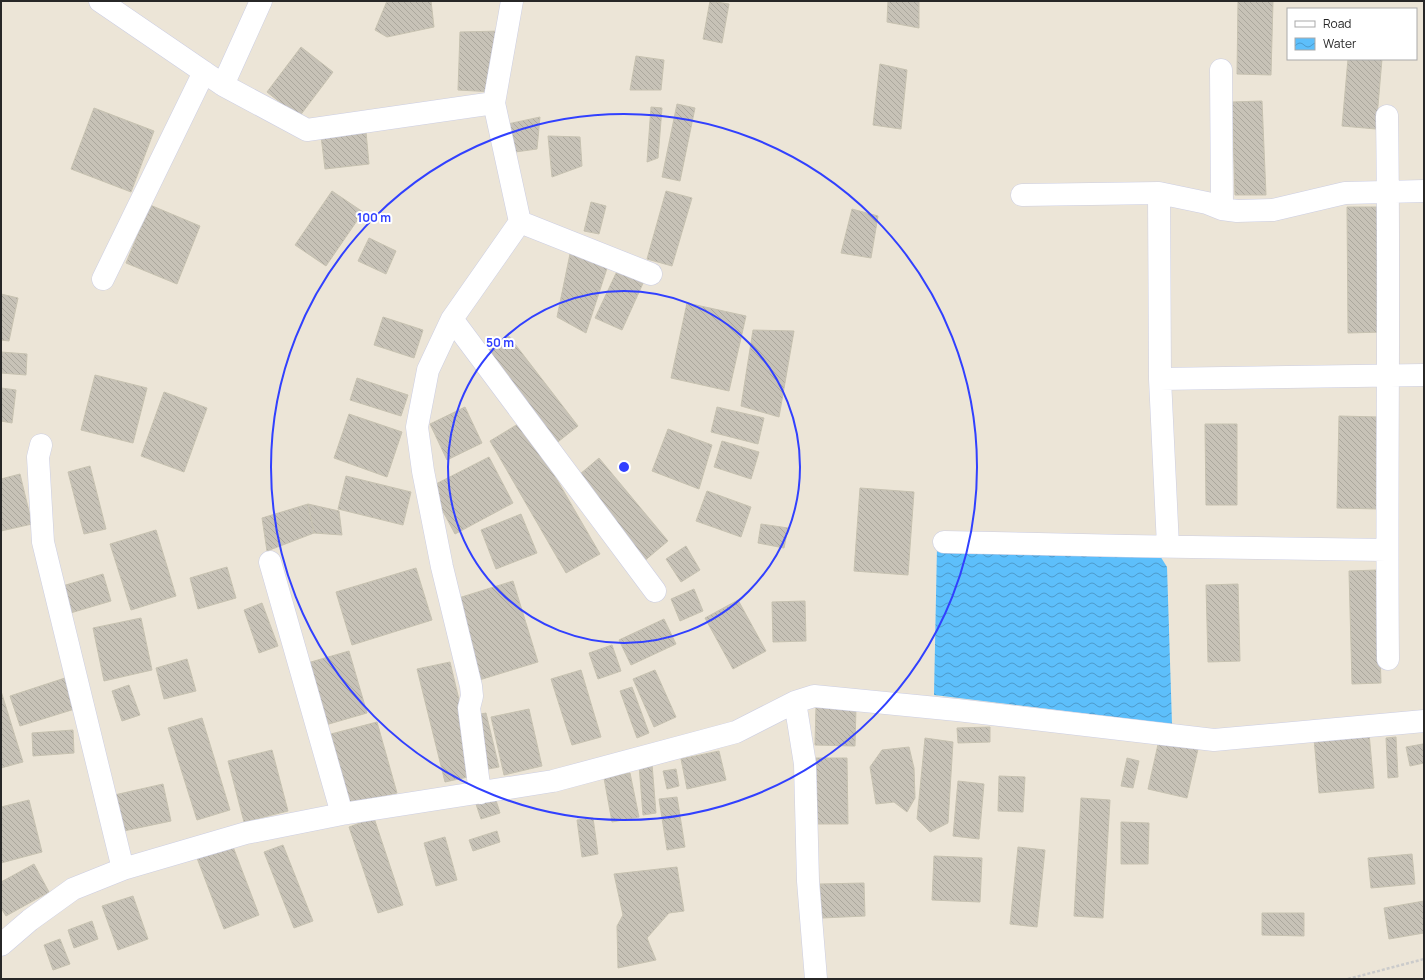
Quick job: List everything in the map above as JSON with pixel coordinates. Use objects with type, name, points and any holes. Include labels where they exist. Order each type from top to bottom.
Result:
[{"type":"street","points":[[100,1],[223,86],[307,130],[494,103]]},
{"type":"street","points":[[223,86],[261,1]]},
{"type":"street","points":[[480,793],[469,708],[472,696],[471,686],[442,567],[416,427],[428,370],[452,319],[520,222],[494,103],[512,1]]},
{"type":"street","points":[[1221,70],[1222,209]]},
{"type":"street","points":[[103,279],[204,72]]},
{"type":"street","points":[[1386,116],[1388,192],[1386,550],[1388,659]]},
{"type":"street","points":[[1022,195],[1159,193],[1207,203],[1222,209],[1237,211],[1273,210],[1346,192],[1424,191]]},
{"type":"street","points":[[1159,193],[1160,379],[1168,546]]},
{"type":"street","points":[[520,222],[651,274]]},
{"type":"street","points":[[452,319],[655,591]]},
{"type":"street","points":[[1160,379],[1424,376]]},
{"type":"street","points":[[41,445],[38,458],[43,542],[123,869]]},
{"type":"street","points":[[944,542],[1386,550]]},
{"type":"street","points":[[270,562],[342,814]]},
{"type":"street","points":[[1,945],[30,920],[73,889],[123,869],[246,832],[342,814],[553,781],[736,732],[795,702],[814,696],[965,711],[1214,740],[1424,721]]},
{"type":"street","points":[[795,702],[805,764],[808,881],[816,979]]},
{"type":"path","points":[[1348,979],[1424,959]]},
{"type":"water","points":[[937,547],[1157,551],[1167,567],[1172,724],[934,695]]},
{"type":"building","points":[[387,1],[431,1],[434,27],[387,37],[375,30]]},
{"type":"building","points":[[710,1],[729,4],[722,43],[703,39]]},
{"type":"building","points":[[888,1],[919,1],[919,28],[887,22]]},
{"type":"building","points":[[1238,1],[1273,1],[1271,75],[1237,74]]},
{"type":"building","points":[[502,31],[494,92],[458,90],[460,32]]},
{"type":"building","points":[[301,47],[333,72],[299,117],[267,92]]},
{"type":"building","points":[[636,56],[664,60],[661,90],[630,90]]},
{"type":"building","points":[[1348,60],[1382,60],[1376,129],[1342,126]]},
{"type":"building","points":[[880,64],[907,70],[901,129],[873,125]]},
{"type":"building","points":[[1262,101],[1266,195],[1235,195],[1232,102]]},
{"type":"building","points":[[677,104],[695,108],[680,181],[662,177]]},
{"type":"building","points":[[651,107],[662,108],[658,158],[647,162]]},
{"type":"building","points":[[94,108],[154,131],[131,192],[71,169]]},
{"type":"building","points":[[540,117],[537,149],[508,153],[503,125]]},
{"type":"building","points":[[366,132],[369,164],[325,169],[321,136]]},
{"type":"building","points":[[548,136],[580,137],[582,166],[552,177]]},
{"type":"building","points":[[332,191],[363,212],[326,266],[295,245]]},
{"type":"building","points":[[666,191],[692,198],[672,266],[647,259]]},
{"type":"building","points":[[591,202],[606,206],[599,234],[584,231]]},
{"type":"building","points":[[150,205],[200,226],[177,284],[126,263]]},
{"type":"building","points":[[1347,207],[1382,207],[1383,332],[1348,333]]},
{"type":"building","points":[[852,209],[878,216],[871,258],[841,253]]},
{"type":"building","points":[[369,238],[396,251],[386,274],[358,261]]},
{"type":"building","points":[[571,249],[610,259],[586,333],[557,317]]},
{"type":"building","points":[[618,269],[644,281],[622,330],[595,318]]},
{"type":"building","points":[[1,294],[18,298],[9,341],[1,340]]},
{"type":"building","points":[[687,303],[746,316],[729,391],[671,378]]},
{"type":"building","points":[[383,317],[423,330],[414,358],[374,345]]},
{"type":"building","points":[[753,330],[794,331],[779,417],[741,406]]},
{"type":"building","points":[[508,335],[578,426],[554,445],[484,354]]},
{"type":"building","points":[[1,352],[27,354],[26,375],[1,373]]},
{"type":"building","points":[[95,375],[147,388],[133,443],[81,430]]},
{"type":"building","points":[[357,378],[408,395],[401,416],[350,400]]},
{"type":"building","points":[[1,388],[16,390],[12,423],[1,421]]},
{"type":"building","points":[[164,392],[207,408],[184,472],[141,456]]},
{"type":"building","points":[[465,407],[482,443],[447,460],[430,424]]},
{"type":"building","points":[[717,407],[764,418],[758,444],[711,432]]},
{"type":"building","points":[[349,414],[402,432],[387,477],[334,458]]},
{"type":"building","points":[[1339,416],[1379,417],[1378,509],[1337,508]]},
{"type":"building","points":[[523,421],[600,554],[566,573],[490,441]]},
{"type":"building","points":[[1205,424],[1237,424],[1237,505],[1206,505]]},
{"type":"building","points":[[668,429],[712,445],[699,489],[652,471]]},
{"type":"building","points":[[722,441],[759,452],[751,479],[714,467]]},
{"type":"building","points":[[489,457],[513,503],[455,534],[430,487]]},
{"type":"building","points":[[599,458],[668,541],[643,562],[573,480]]},
{"type":"building","points":[[90,466],[106,529],[84,534],[68,472]]},
{"type":"building","points":[[20,474],[32,524],[1,531],[1,479]]},
{"type":"building","points":[[346,476],[411,492],[403,525],[338,509]]},
{"type":"building","points":[[860,488],[914,492],[908,575],[854,571]]},
{"type":"building","points":[[707,491],[751,507],[741,537],[696,521]]},
{"type":"building","points":[[308,504],[314,533],[267,551],[262,518]]},
{"type":"building","points":[[308,504],[339,511],[342,535],[314,533]]},
{"type":"building","points":[[521,514],[537,553],[496,569],[481,530]]},
{"type":"building","points":[[761,524],[788,528],[784,548],[758,543]]},
{"type":"building","points":[[156,530],[176,596],[131,610],[110,544]]},
{"type":"building","points":[[686,546],[700,570],[681,582],[666,559]]},
{"type":"building","points":[[227,567],[236,598],[198,609],[190,578]]},
{"type":"building","points":[[416,568],[432,620],[352,645],[336,592]]},
{"type":"building","points":[[1377,570],[1381,683],[1352,684],[1349,571]]},
{"type":"building","points":[[103,574],[111,601],[67,614],[59,587]]},
{"type":"building","points":[[513,581],[538,662],[476,681],[452,600]]},
{"type":"building","points":[[1238,584],[1240,661],[1208,662],[1206,585]]},
{"type":"building","points":[[694,589],[703,611],[680,621],[671,599]]},
{"type":"building","points":[[738,600],[766,651],[733,669],[705,618]]},
{"type":"building","points":[[805,601],[806,641],[773,642],[772,602]]},
{"type":"building","points":[[262,603],[278,646],[259,653],[244,610]]},
{"type":"building","points":[[141,618],[152,670],[104,681],[93,628]]},
{"type":"building","points":[[664,619],[676,644],[631,665],[619,640]]},
{"type":"building","points":[[612,645],[621,671],[598,679],[589,653]]},
{"type":"building","points":[[349,651],[367,713],[322,726],[304,664]]},
{"type":"building","points":[[187,659],[196,691],[164,699],[156,668]]},
{"type":"building","points":[[450,662],[477,775],[445,782],[417,669]]},
{"type":"building","points":[[581,670],[601,737],[572,745],[551,679]]},
{"type":"building","points":[[655,670],[676,717],[654,727],[633,679]]},
{"type":"building","points":[[68,677],[78,708],[20,726],[10,696]]},
{"type":"building","points":[[129,685],[140,715],[122,721],[112,691]]},
{"type":"building","points":[[632,687],[649,733],[637,738],[620,691]]},
{"type":"building","points":[[1,691],[23,762],[1,768]]},
{"type":"building","points":[[816,706],[856,707],[855,746],[815,745]]},
{"type":"building","points":[[529,709],[542,766],[504,775],[491,717]]},
{"type":"building","points":[[486,713],[499,767],[488,769],[475,715]]},
{"type":"building","points":[[202,718],[230,810],[197,820],[168,728]]},
{"type":"building","points":[[377,722],[397,793],[349,803],[331,734]]},
{"type":"building","points":[[990,727],[990,742],[958,743],[957,728]]},
{"type":"building","points":[[73,730],[74,753],[33,756],[32,733]]},
{"type":"building","points":[[1369,733],[1374,788],[1319,793],[1314,739]]},
{"type":"building","points":[[1396,737],[1398,777],[1388,778],[1386,738]]},
{"type":"building","points":[[925,738],[953,742],[948,823],[930,832],[917,819]]},
{"type":"building","points":[[1159,740],[1198,749],[1187,798],[1148,789]]},
{"type":"building","points":[[1423,744],[1424,763],[1410,766],[1406,747]]},
{"type":"building","points":[[909,747],[914,768],[915,798],[907,812],[894,802],[876,804],[870,767],[882,750]]},
{"type":"building","points":[[272,750],[288,811],[244,822],[228,761]]},
{"type":"building","points":[[719,751],[726,780],[687,789],[681,759]]},
{"type":"building","points":[[816,758],[847,758],[848,824],[817,824]]},
{"type":"building","points":[[1127,758],[1139,761],[1133,788],[1121,786]]},
{"type":"building","points":[[652,764],[656,813],[643,815],[639,765]]},
{"type":"building","points":[[676,769],[679,786],[667,789],[663,771]]},
{"type":"building","points":[[630,773],[639,817],[612,822],[604,778]]},
{"type":"building","points":[[999,776],[1025,777],[1023,812],[998,811]]},
{"type":"building","points":[[958,781],[984,784],[979,839],[953,836]]},
{"type":"building","points":[[163,784],[171,821],[119,832],[110,796]]},
{"type":"building","points":[[494,794],[500,813],[481,819],[475,801]]},
{"type":"building","points":[[677,797],[685,847],[667,850],[659,799]]},
{"type":"building","points":[[1081,798],[1110,800],[1103,918],[1074,916]]},
{"type":"building","points":[[29,800],[42,852],[1,863],[1,807]]},
{"type":"building","points":[[374,818],[403,905],[378,913],[349,827]]},
{"type":"building","points":[[593,818],[598,854],[582,857],[577,820]]},
{"type":"building","points":[[1121,822],[1149,823],[1148,864],[1121,864]]},
{"type":"building","points":[[497,831],[500,842],[473,851],[469,840]]},
{"type":"building","points":[[445,837],[457,880],[436,886],[424,843]]},
{"type":"building","points":[[232,844],[259,915],[224,929],[197,858]]},
{"type":"building","points":[[283,845],[313,921],[294,928],[264,852]]},
{"type":"building","points":[[1018,847],[1045,850],[1037,927],[1010,924]]},
{"type":"building","points":[[1412,854],[1415,884],[1371,888],[1368,858]]},
{"type":"building","points":[[934,856],[982,858],[980,902],[932,900]]},
{"type":"building","points":[[34,864],[49,892],[6,916],[1,908],[1,882]]},
{"type":"building","points":[[677,867],[684,911],[669,913],[647,938],[656,960],[618,968],[617,926],[623,915],[614,874]]},
{"type":"building","points":[[864,883],[865,916],[822,918],[820,884]]},
{"type":"building","points":[[133,896],[148,939],[118,950],[102,906]]},
{"type":"building","points":[[1424,901],[1424,933],[1389,939],[1384,908]]},
{"type":"building","points":[[1262,913],[1304,913],[1304,936],[1262,935]]},
{"type":"building","points":[[92,921],[98,939],[74,948],[68,930]]},
{"type":"building","points":[[60,939],[70,964],[53,970],[44,945]]}]
